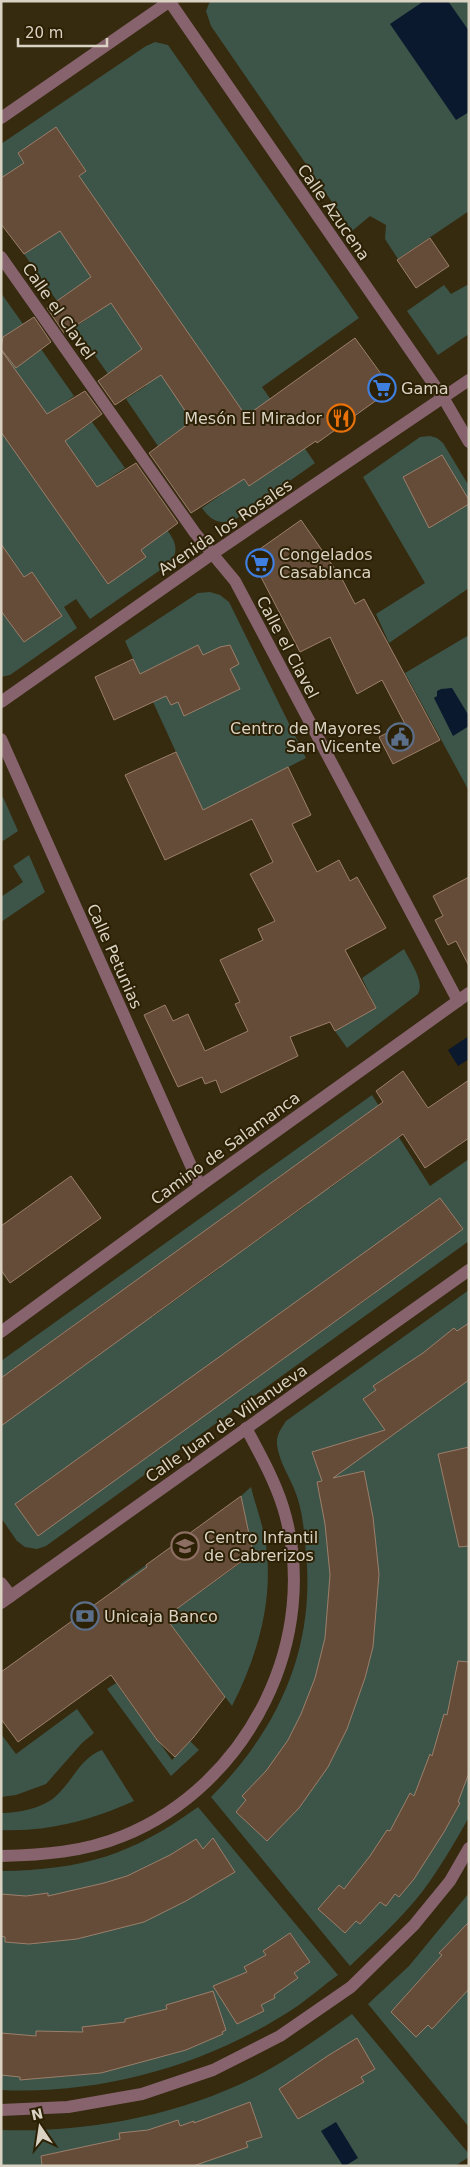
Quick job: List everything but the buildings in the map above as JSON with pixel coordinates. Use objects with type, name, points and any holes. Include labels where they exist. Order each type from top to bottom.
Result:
[{"type":"street","points":[[1,118],[170,2]]},
{"type":"street","name":"Calle Azucena","points":[[170,2],[444,399],[469,442]]},
{"type":"street","name":"Calle el Clavel","points":[[1,257],[195,533],[235,582],[458,1001]]},
{"type":"street","name":"Avenida los Rosales","points":[[1,702],[212,554],[444,399],[469,380]]},
{"type":"street","name":"Calle Petunias","points":[[1,739],[200,1186]]},
{"type":"street","name":"Camino de Salamanca","points":[[1,1332],[200,1186],[469,993]]},
{"type":"street","name":"Calle Juan de Villanueva","points":[[6,1600],[469,1270]]},
{"type":"street","points":[[1,1856],[43,1855],[84,1848],[124,1836],[161,1816],[196,1792],[221,1767],[254,1724],[274,1684],[288,1641],[294,1597],[292,1552],[284,1508],[268,1466],[246,1428]]},
{"type":"street","points":[[1,1583],[6,1600]]},
{"type":"street","points":[[1,2110],[68,2107],[142,2094],[213,2070],[280,2036],[351,1987],[407,1932],[450,1881],[469,1848]]},
{"type":"green space","points":[[210,1],[469,1],[469,211],[398,259],[385,239],[386,225],[370,216],[352,231],[211,26],[206,11]]},
{"type":"green space","points":[[155,42],[168,45],[359,318],[262,387],[315,463],[236,519],[225,522],[213,519],[202,508],[222,494],[178,431],[158,446],[126,399],[146,386],[148,377],[135,360],[128,359],[108,374],[75,327],[96,313],[98,305],[85,288],[77,287],[57,301],[24,254],[45,241],[1,178],[1,144],[146,46]],"holes":[[[56,127],[86,171],[48,197],[18,153]],[[99,205],[90,275],[60,231]],[[149,277],[141,347],[111,303]],[[200,350],[230,393],[191,419],[162,375]],[[288,460],[249,486],[234,465]]]},
{"type":"green space","points":[[469,284],[469,334],[438,355],[407,311],[444,285],[451,294]]},
{"type":"green space","points":[[1,293],[23,324],[3,337],[4,351],[21,364],[41,349],[74,396],[54,410],[52,418],[63,435],[72,436],[92,422],[125,468],[104,482],[103,490],[167,530],[176,548],[173,557],[166,566],[90,619],[76,599],[64,607],[77,628],[10,675],[1,677],[1,610],[24,642],[62,616],[32,572],[1,593],[1,551],[4,549],[1,544]],"holes":[[[65,442],[96,485],[58,512]],[[115,514],[146,557],[108,584],[77,541]]]},
{"type":"green space","points":[[430,436],[437,438],[443,443],[469,486],[469,588],[389,643],[376,614],[425,583],[363,477],[420,437]]},
{"type":"green space","points":[[210,592],[220,595],[229,602],[306,758],[203,811],[125,641],[198,593]]},
{"type":"green space","points":[[469,635],[469,791],[405,673]]},
{"type":"green space","points":[[3,797],[18,831],[3,841],[1,839],[1,798]]},
{"type":"green space","points":[[29,855],[45,892],[1,922],[1,897],[23,882],[13,866]]},
{"type":"green space","points":[[404,949],[420,983],[418,994],[347,1048],[335,1031],[376,1008],[362,978]]},
{"type":"green space","points":[[372,1095],[430,1186],[469,1159],[469,1241],[46,1546],[37,1549],[25,1547],[17,1541],[1,1518],[1,1426],[18,1366],[1,1378],[1,1361]],"holes":[[[365,1115],[388,1145],[330,1188],[307,1157]],[[286,1172],[308,1204],[241,1252],[218,1221]],[[440,1198],[463,1229],[395,1278],[406,1222]],[[215,1260],[220,1268],[152,1317],[147,1309]],[[351,1262],[374,1294],[306,1342],[283,1312]],[[107,1301],[130,1332],[63,1381],[40,1350]],[[262,1326],[285,1358],[217,1406]],[[195,1422],[128,1471],[105,1440]]]},
{"type":"green space","points":[[469,1290],[469,1817],[422,1892],[397,1921],[350,1966],[211,1797],[253,1747],[270,1720],[284,1692],[303,1632],[307,1599],[304,1528],[293,1485],[278,1451],[277,1438],[279,1432],[286,1421]]},
{"type":"green space","points":[[251,1487],[265,1539],[268,1582],[266,1604],[257,1646],[250,1667],[232,1706],[168,1621],[174,1617],[169,1609],[158,1639],[120,1584],[146,1565],[178,1608],[253,1554],[241,1496]]},
{"type":"green space","points":[[116,1683],[172,1760],[190,1741],[199,1750],[171,1776],[107,1689]]},
{"type":"green space","points":[[77,1709],[94,1733],[82,1743],[46,1784],[16,1795],[1,1797],[1,1734],[16,1754]]},
{"type":"green space","points":[[102,1750],[134,1801],[102,1814],[53,1827],[1,1830],[1,1813],[30,1809],[51,1800],[62,1790],[88,1758]]},
{"type":"green space","points":[[198,1807],[338,1975],[299,2005],[266,2026],[194,2059],[118,2081],[40,2090],[1,2090],[1,1871],[57,1867],[105,1857],[151,1837]]},
{"type":"green space","points":[[469,1893],[469,2127],[368,2004],[409,1966]]},
{"type":"green space","points":[[352,2014],[469,2154],[469,2157],[455,2166],[1,2166],[1,2130],[33,2130],[98,2125],[162,2112],[193,2103],[253,2078],[279,2064]]},
{"type":"water","points":[[424,1],[448,1],[469,31],[469,112],[456,120],[390,24]]},
{"type":"water","points":[[452,688],[469,716],[469,726],[453,736],[434,698],[437,696],[437,691]]},
{"type":"water","points":[[469,1036],[469,1059],[458,1066],[448,1050]]},
{"type":"water","points":[[336,2122],[358,2158],[345,2166],[343,2166],[321,2131]]},
{"type":"place","name":"Gama","points":[[382,388]]},
{"type":"place","name":"Mesón El Mirador","points":[[341,418]]},
{"type":"place","name":"Congelados Casablanca","points":[[260,563]]},
{"type":"place","name":"Centro de Mayores San Vicente","points":[[400,737]]},
{"type":"place","name":"Centro Infantil de Cabrerizos","points":[[185,1546]]},
{"type":"place","name":"Unicaja Banco","points":[[85,1616]]}]
